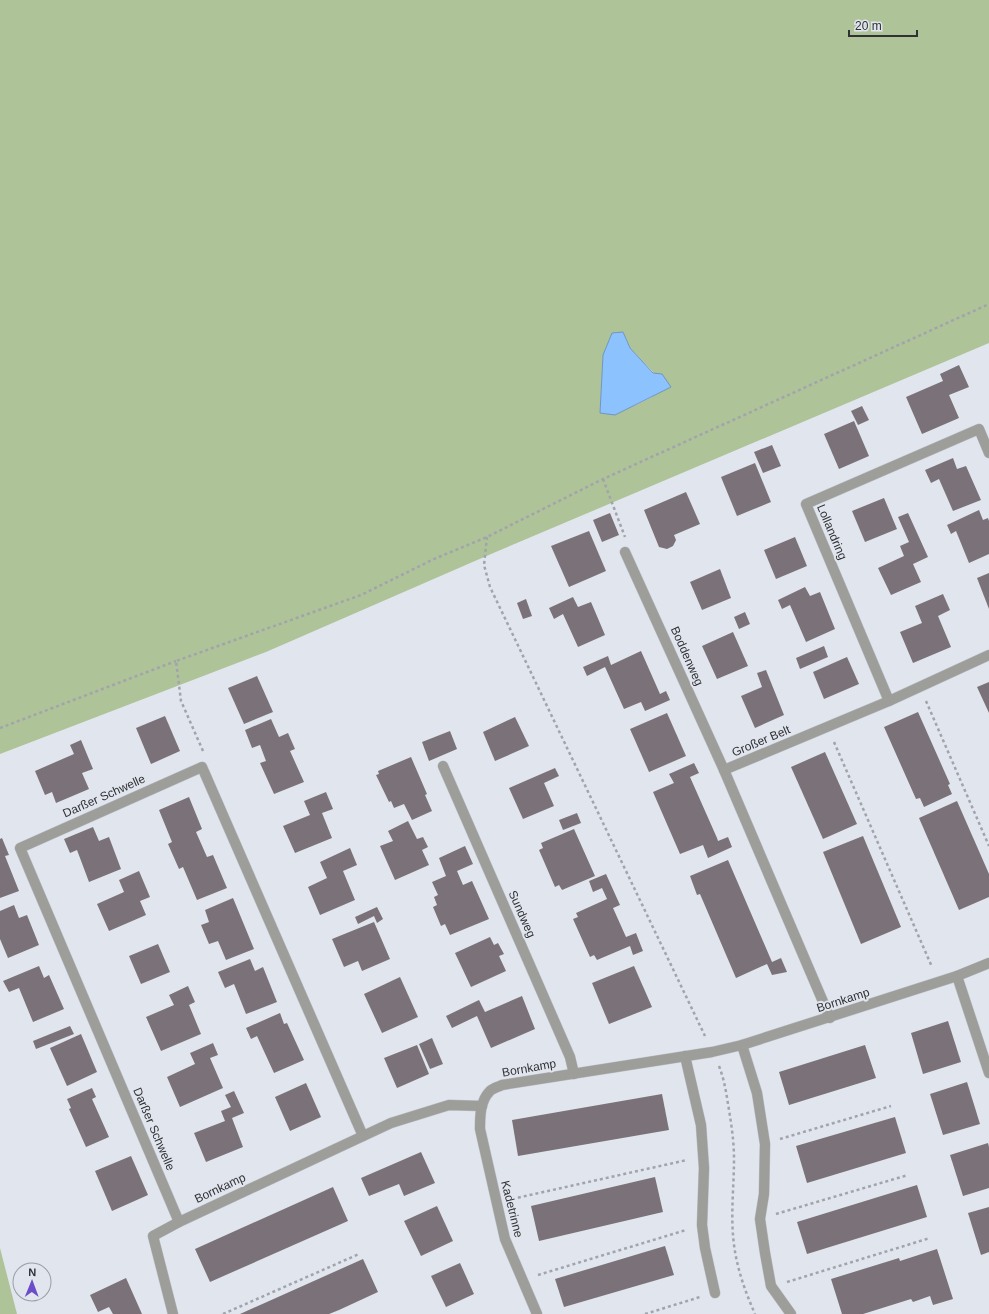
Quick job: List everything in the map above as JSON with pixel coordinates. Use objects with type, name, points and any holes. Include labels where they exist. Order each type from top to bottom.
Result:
[{"type":"street","name":"Lollandring","points":[[889,701],[806,504],[979,429],[989,453]]},
{"type":"street","name":"Boddenweg","points":[[626,552],[724,770]]},
{"type":"street","name":"Großer Belt","points":[[830,1018],[724,770],[889,701],[989,655]]},
{"type":"street","name":"Sundweg","points":[[442,766],[570,1057],[574,1074]]},
{"type":"street","points":[[202,767],[363,1136]]},
{"type":"street","name":"Darßer Schwelle","points":[[179,1222],[20,848],[202,767]]},
{"type":"street","name":"Bornkamp","points":[[173,1314],[153,1236],[179,1222],[391,1123],[449,1105],[482,1106],[490,1091],[502,1084],[712,1052],[742,1045],[957,976],[989,963]]},
{"type":"street","points":[[957,976],[989,1073]]},
{"type":"street","points":[[742,1045],[757,1093],[764,1144],[764,1194],[760,1219],[771,1286],[791,1314]]},
{"type":"street","points":[[685,1056],[701,1125],[703,1156],[702,1225],[705,1248],[715,1293]]},
{"type":"street","name":"Kadetrinne","points":[[482,1106],[480,1129],[505,1239],[537,1314]]},
{"type":"path","points":[[0,728],[176,661],[361,595],[434,559],[487,537],[603,479],[989,304]]},
{"type":"path","points":[[603,479],[625,534],[626,552]]},
{"type":"path","points":[[487,537],[484,565],[490,588],[724,1078],[732,1130],[734,1158],[732,1198],[733,1235],[737,1262],[744,1290],[755,1314]]},
{"type":"path","points":[[176,661],[181,701],[203,753],[202,767]]},
{"type":"path","points":[[919,687],[989,846]]},
{"type":"path","points":[[828,727],[933,970]]},
{"type":"path","points":[[764,1144],[891,1106]]},
{"type":"path","points":[[496,1202],[703,1156]]},
{"type":"path","points":[[760,1219],[908,1175]]},
{"type":"path","points":[[522,1279],[702,1225]]},
{"type":"path","points":[[771,1286],[930,1238]]},
{"type":"path","points":[[223,1314],[359,1254]]},
{"type":"path","points":[[645,1314],[715,1293]]},
{"type":"green space","points":[[0,0],[989,0],[989,343],[491,554],[266,652],[0,754]],"holes":[[[623,332],[630,348],[654,373],[652,397],[636,405],[600,413],[603,355]]]},
{"type":"green space","points":[[0,1248],[12,1295],[12,1302],[14,1302],[17,1314],[0,1314]]},
{"type":"water","points":[[623,332],[630,348],[653,373],[662,374],[671,387],[615,415],[600,413],[603,355],[612,333]]},
{"type":"building","points":[[959,365],[969,387],[949,395],[959,418],[922,434],[906,397],[943,381],[940,374]]},
{"type":"building","points":[[862,406],[869,420],[858,425],[851,411]]},
{"type":"building","points":[[854,421],[869,456],[839,469],[824,434]]},
{"type":"building","points":[[772,445],[781,466],[763,473],[754,452]]},
{"type":"building","points":[[953,458],[957,469],[966,466],[981,500],[953,511],[939,479],[931,483],[925,470]]},
{"type":"building","points":[[755,463],[771,502],[737,516],[721,477]]},
{"type":"building","points":[[686,492],[700,524],[674,535],[676,540],[673,546],[667,549],[659,547],[644,510]]},
{"type":"building","points":[[884,498],[897,529],[865,542],[852,511]]},
{"type":"building","points":[[979,510],[983,520],[988,518],[989,521],[989,554],[969,563],[956,531],[951,534],[947,525]]},
{"type":"building","points":[[610,513],[619,535],[602,542],[593,520]]},
{"type":"building","points":[[908,513],[928,557],[913,564],[921,582],[891,595],[878,568],[904,556],[900,546],[909,542],[898,517]]},
{"type":"building","points":[[589,531],[606,571],[569,587],[551,546]]},
{"type":"building","points":[[795,537],[807,566],[776,579],[764,550]]},
{"type":"building","points":[[720,569],[731,598],[702,610],[690,582]]},
{"type":"building","points":[[989,573],[989,609],[977,578]]},
{"type":"building","points":[[805,587],[810,596],[820,592],[835,629],[806,642],[790,605],[782,609],[778,600]]},
{"type":"building","points":[[943,594],[950,610],[938,616],[951,647],[913,663],[900,632],[922,623],[915,606]]},
{"type":"building","points":[[573,597],[578,607],[591,602],[605,635],[578,647],[563,614],[554,619],[549,608]]},
{"type":"building","points":[[526,599],[532,616],[523,619],[517,603]]},
{"type":"building","points":[[745,612],[750,624],[739,629],[734,617]]},
{"type":"building","points":[[733,632],[748,666],[717,679],[702,646]]},
{"type":"building","points":[[824,646],[828,657],[800,669],[796,658]]},
{"type":"building","points":[[641,651],[660,694],[666,691],[670,700],[645,711],[641,702],[624,709],[605,667],[587,676],[583,667],[608,656],[611,665]]},
{"type":"building","points":[[847,657],[859,684],[824,699],[813,672]]},
{"type":"building","points":[[766,670],[784,715],[755,728],[741,696],[762,687],[757,673]]},
{"type":"building","points":[[257,676],[273,712],[244,724],[228,688]]},
{"type":"building","points":[[989,682],[989,713],[977,687]]},
{"type":"building","points":[[918,712],[950,784],[948,785],[952,794],[924,807],[920,798],[916,799],[884,727]]},
{"type":"building","points":[[667,713],[686,756],[649,772],[630,729]]},
{"type":"building","points":[[165,716],[180,751],[151,764],[136,728]]},
{"type":"building","points":[[515,717],[529,746],[495,761],[483,732]]},
{"type":"building","points":[[271,719],[279,737],[288,733],[295,749],[290,751],[304,782],[274,794],[260,763],[266,761],[260,745],[252,748],[245,730]]},
{"type":"building","points":[[450,731],[457,749],[429,761],[422,742]]},
{"type":"building","points":[[81,740],[93,769],[82,773],[89,789],[56,803],[52,792],[45,795],[35,771],[74,754],[70,745]]},
{"type":"building","points":[[825,752],[857,824],[823,839],[791,767]]},
{"type":"building","points":[[411,757],[427,794],[425,795],[432,811],[412,820],[404,804],[394,808],[391,801],[389,802],[376,775],[379,774],[378,771]]},
{"type":"building","points":[[694,763],[699,773],[690,777],[718,841],[728,837],[732,847],[708,858],[703,845],[680,854],[653,792],[674,783],[669,774]]},
{"type":"building","points":[[555,768],[559,776],[544,783],[554,806],[523,819],[509,788]]},
{"type":"building","points":[[326,792],[333,809],[322,813],[332,838],[295,853],[283,826],[310,815],[304,801]]},
{"type":"building","points":[[189,797],[202,829],[196,832],[207,857],[213,855],[227,888],[197,900],[183,867],[179,869],[168,844],[172,842],[159,810]]},
{"type":"building","points":[[957,801],[989,874],[989,897],[959,910],[919,818]]},
{"type":"building","points":[[577,813],[581,823],[563,830],[559,820]]},
{"type":"building","points":[[408,821],[417,839],[423,837],[428,847],[422,850],[429,865],[395,880],[380,846],[393,841],[388,831]]},
{"type":"building","points":[[93,827],[99,841],[109,837],[121,869],[89,882],[77,850],[70,853],[64,839]]},
{"type":"building","points":[[574,829],[595,876],[562,890],[559,885],[555,887],[539,850],[543,848],[541,843]]},
{"type":"building","points":[[863,836],[901,927],[861,944],[823,852]]},
{"type":"building","points":[[2,838],[9,855],[5,856],[19,891],[0,898],[0,839]]},
{"type":"building","points":[[465,846],[473,864],[457,871],[463,885],[472,881],[489,919],[450,935],[445,924],[441,926],[433,907],[437,905],[434,897],[438,895],[432,882],[446,876],[439,858]]},
{"type":"building","points":[[350,848],[357,865],[343,871],[355,900],[320,915],[308,887],[327,878],[320,862]]},
{"type":"building","points":[[728,860],[772,962],[781,958],[787,972],[772,975],[767,964],[736,978],[700,894],[697,895],[690,876]]},
{"type":"building","points":[[139,871],[150,897],[140,901],[146,915],[109,931],[97,904],[124,892],[119,880]]},
{"type":"building","points":[[606,874],[620,905],[613,908],[626,937],[636,933],[643,951],[633,955],[630,946],[597,960],[594,955],[590,957],[573,919],[578,917],[576,913],[607,899],[602,888],[593,892],[589,881]]},
{"type":"building","points":[[233,898],[254,949],[226,960],[218,941],[209,944],[201,925],[209,922],[205,910]]},
{"type":"building","points":[[14,905],[19,918],[27,915],[39,945],[8,958],[0,939],[0,911]]},
{"type":"building","points":[[377,907],[383,919],[377,923],[374,916],[358,924],[355,917]]},
{"type":"building","points":[[374,922],[390,959],[362,971],[358,961],[344,967],[332,939]]},
{"type":"building","points":[[490,937],[494,945],[498,943],[504,954],[499,956],[506,971],[471,987],[455,953]]},
{"type":"building","points":[[158,944],[170,972],[141,984],[129,956]]},
{"type":"building","points":[[250,959],[255,971],[263,967],[277,1002],[246,1014],[234,984],[225,988],[218,972]]},
{"type":"building","points":[[39,966],[44,978],[49,975],[64,1009],[33,1022],[19,988],[9,992],[3,981]]},
{"type":"building","points":[[634,966],[652,1007],[609,1024],[592,983]]},
{"type":"building","points":[[400,977],[418,1017],[382,1033],[364,994]]},
{"type":"building","points":[[188,986],[195,1002],[189,1005],[201,1034],[161,1051],[146,1017],[174,1005],[169,995]]},
{"type":"building","points":[[522,996],[535,1029],[491,1048],[477,1016],[452,1028],[446,1016],[479,1000],[485,1012]]},
{"type":"building","points":[[280,1013],[284,1024],[287,1023],[304,1060],[274,1073],[257,1036],[251,1039],[246,1028]]},
{"type":"building","points":[[948,1021],[961,1062],[923,1074],[911,1033]]},
{"type":"building","points":[[70,1026],[74,1034],[36,1049],[33,1041]]},
{"type":"building","points":[[81,1034],[97,1072],[67,1086],[50,1048]]},
{"type":"building","points":[[432,1038],[443,1064],[430,1069],[419,1044]]},
{"type":"building","points":[[213,1043],[218,1055],[210,1058],[223,1088],[180,1107],[167,1077],[195,1064],[190,1053]]},
{"type":"building","points":[[417,1045],[429,1074],[397,1088],[384,1058]]},
{"type":"building","points":[[865,1045],[876,1078],[789,1105],[779,1072]]},
{"type":"building","points":[[967,1082],[980,1124],[943,1135],[930,1094]]},
{"type":"building","points":[[306,1083],[321,1117],[290,1131],[275,1097]]},
{"type":"building","points":[[92,1088],[96,1097],[92,1099],[109,1137],[86,1147],[69,1109],[71,1108],[67,1099]]},
{"type":"building","points":[[234,1091],[244,1113],[232,1118],[243,1147],[206,1162],[194,1133],[225,1121],[221,1111],[231,1107],[225,1095]]},
{"type":"building","points":[[662,1094],[669,1130],[518,1156],[512,1120]]},
{"type":"building","points":[[895,1117],[906,1153],[807,1183],[796,1146]]},
{"type":"building","points":[[988,1143],[989,1188],[963,1196],[950,1155]]},
{"type":"building","points":[[421,1152],[435,1183],[404,1196],[399,1184],[369,1196],[361,1178]]},
{"type":"building","points":[[131,1156],[148,1195],[112,1211],[95,1171]]},
{"type":"building","points":[[655,1177],[663,1212],[539,1241],[531,1206]]},
{"type":"building","points":[[917,1185],[927,1217],[807,1254],[797,1222]]},
{"type":"building","points":[[333,1187],[348,1221],[210,1282],[195,1249]]},
{"type":"building","points":[[437,1206],[453,1241],[421,1256],[404,1221]]},
{"type":"building","points":[[989,1207],[989,1252],[981,1255],[968,1213]]},
{"type":"building","points":[[665,1246],[674,1275],[564,1307],[555,1279]]},
{"type":"building","points":[[937,1249],[953,1299],[933,1305],[930,1296],[913,1302],[911,1299],[863,1314],[842,1314],[831,1279],[899,1258],[900,1261]]},
{"type":"building","points":[[363,1259],[378,1292],[339,1310],[329,1314],[240,1314]]},
{"type":"building","points":[[460,1263],[474,1294],[446,1307],[431,1276]]},
{"type":"building","points":[[126,1278],[142,1314],[113,1314],[109,1307],[98,1312],[90,1295]]}]
